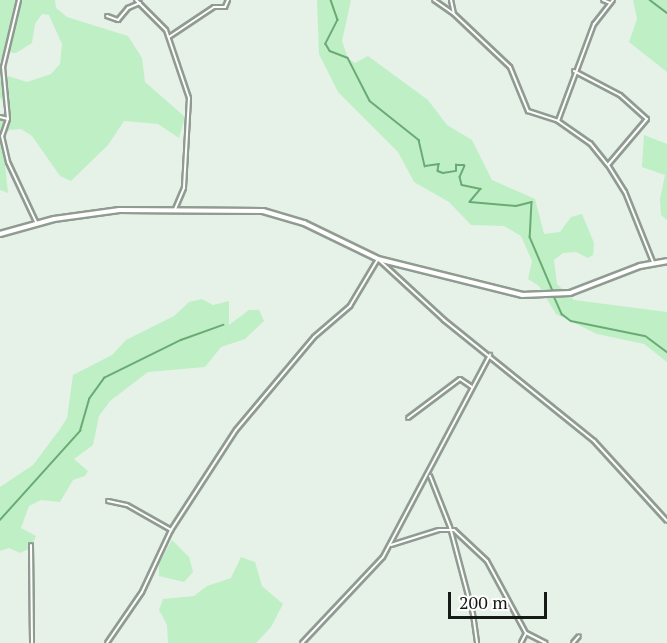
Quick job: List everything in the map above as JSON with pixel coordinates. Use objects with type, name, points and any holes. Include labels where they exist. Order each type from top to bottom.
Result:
[{"type":"street","points":[[19,0],[3,67],[8,119],[2,136],[8,162],[37,224]]},
{"type":"street","points":[[136,0],[159,20],[169,37],[191,113],[184,188],[174,211]]},
{"type":"street","points":[[169,37],[214,7],[225,7],[228,0]]},
{"type":"street","points":[[434,0],[454,14],[504,59],[528,111],[558,121],[590,143],[608,165],[625,192],[653,262]]},
{"type":"street","points":[[451,0],[454,14]]},
{"type":"street","points":[[603,0],[612,1]]},
{"type":"street","points":[[558,121],[574,71],[594,24],[612,1]]},
{"type":"street","points":[[107,16],[118,20],[128,8],[140,3]]},
{"type":"street","points":[[574,71],[620,95],[647,119],[608,165]]},
{"type":"street","points":[[0,117],[8,119]]},
{"type":"street","points":[[0,234],[37,224],[119,210],[281,214],[378,259],[522,295],[570,292],[653,262],[667,261]]},
{"type":"street","points":[[378,259],[444,320],[594,441],[667,521]]},
{"type":"street","points":[[107,643],[142,592],[171,530],[236,430],[314,337],[350,306],[378,259]]},
{"type":"street","points":[[302,643],[364,579],[390,545],[429,475],[490,355]]},
{"type":"street","points":[[408,418],[460,379],[472,387]]},
{"type":"street","points":[[429,475],[450,527],[473,614],[477,643]]},
{"type":"street","points":[[108,501],[127,505],[171,530]]},
{"type":"street","points":[[390,545],[450,527]]},
{"type":"street","points":[[450,527],[469,540],[487,561],[526,633],[546,643]]},
{"type":"street","points":[[31,544],[32,643]]},
{"type":"street","points":[[521,643],[526,633]]},
{"type":"street","points":[[573,643],[579,636]]},
{"type":"green space","points":[[0,0],[55,0],[56,8],[67,17],[128,36],[142,58],[145,82],[185,117],[179,138],[158,124],[124,121],[108,145],[71,181],[60,176],[32,136],[21,129],[10,130],[2,136],[8,193],[0,190],[0,119],[6,109],[0,97],[0,65],[5,75],[27,82],[51,74],[60,64],[62,44],[49,15],[42,14],[35,24],[32,43],[16,53],[6,52],[0,61]]},
{"type":"green space","points":[[317,0],[351,0],[342,41],[348,58],[355,63],[368,56],[428,100],[447,125],[472,140],[492,180],[535,199],[544,234],[560,232],[571,217],[582,214],[594,243],[593,255],[588,258],[576,252],[563,253],[554,260],[557,284],[574,300],[667,312],[667,362],[644,344],[597,334],[556,314],[539,286],[528,279],[532,261],[521,236],[504,226],[471,225],[449,202],[414,182],[398,152],[338,92],[319,54]]},
{"type":"green space","points":[[633,0],[667,0],[667,72],[629,42],[637,19]]},
{"type":"green space","points":[[644,135],[667,144],[667,220],[661,215],[660,199],[665,175],[642,167]]},
{"type":"green space","points":[[202,299],[213,305],[229,301],[229,325],[249,310],[259,310],[264,321],[245,339],[221,347],[205,367],[148,372],[110,401],[99,416],[93,445],[74,459],[88,471],[85,476],[73,480],[60,502],[41,500],[29,506],[21,528],[36,536],[31,548],[20,553],[9,548],[0,551],[0,487],[33,465],[60,429],[67,418],[73,375],[112,355],[126,340],[174,316],[189,302]]},
{"type":"green space","points":[[172,540],[189,557],[193,572],[184,582],[159,576],[159,564]]},
{"type":"green space","points":[[241,557],[255,562],[262,586],[283,604],[271,627],[256,643],[168,643],[167,625],[159,610],[163,599],[194,596],[207,586],[231,578]]},
{"type":"waterway","points":[[331,0],[338,20],[326,44],[330,51],[348,58],[370,101],[419,140],[425,166],[439,164],[438,171],[443,173],[456,171],[456,165],[464,165]]},
{"type":"waterway","points":[[650,0],[667,13]]},
{"type":"waterway","points":[[465,166],[460,177],[462,185],[481,189],[470,202],[516,206],[532,202],[530,237],[553,291]]},
{"type":"waterway","points":[[554,296],[562,314],[571,321],[645,336]]},
{"type":"waterway","points":[[0,520],[80,431],[89,399],[104,378],[181,340],[223,325]]},
{"type":"waterway","points":[[647,337],[667,352]]}]
